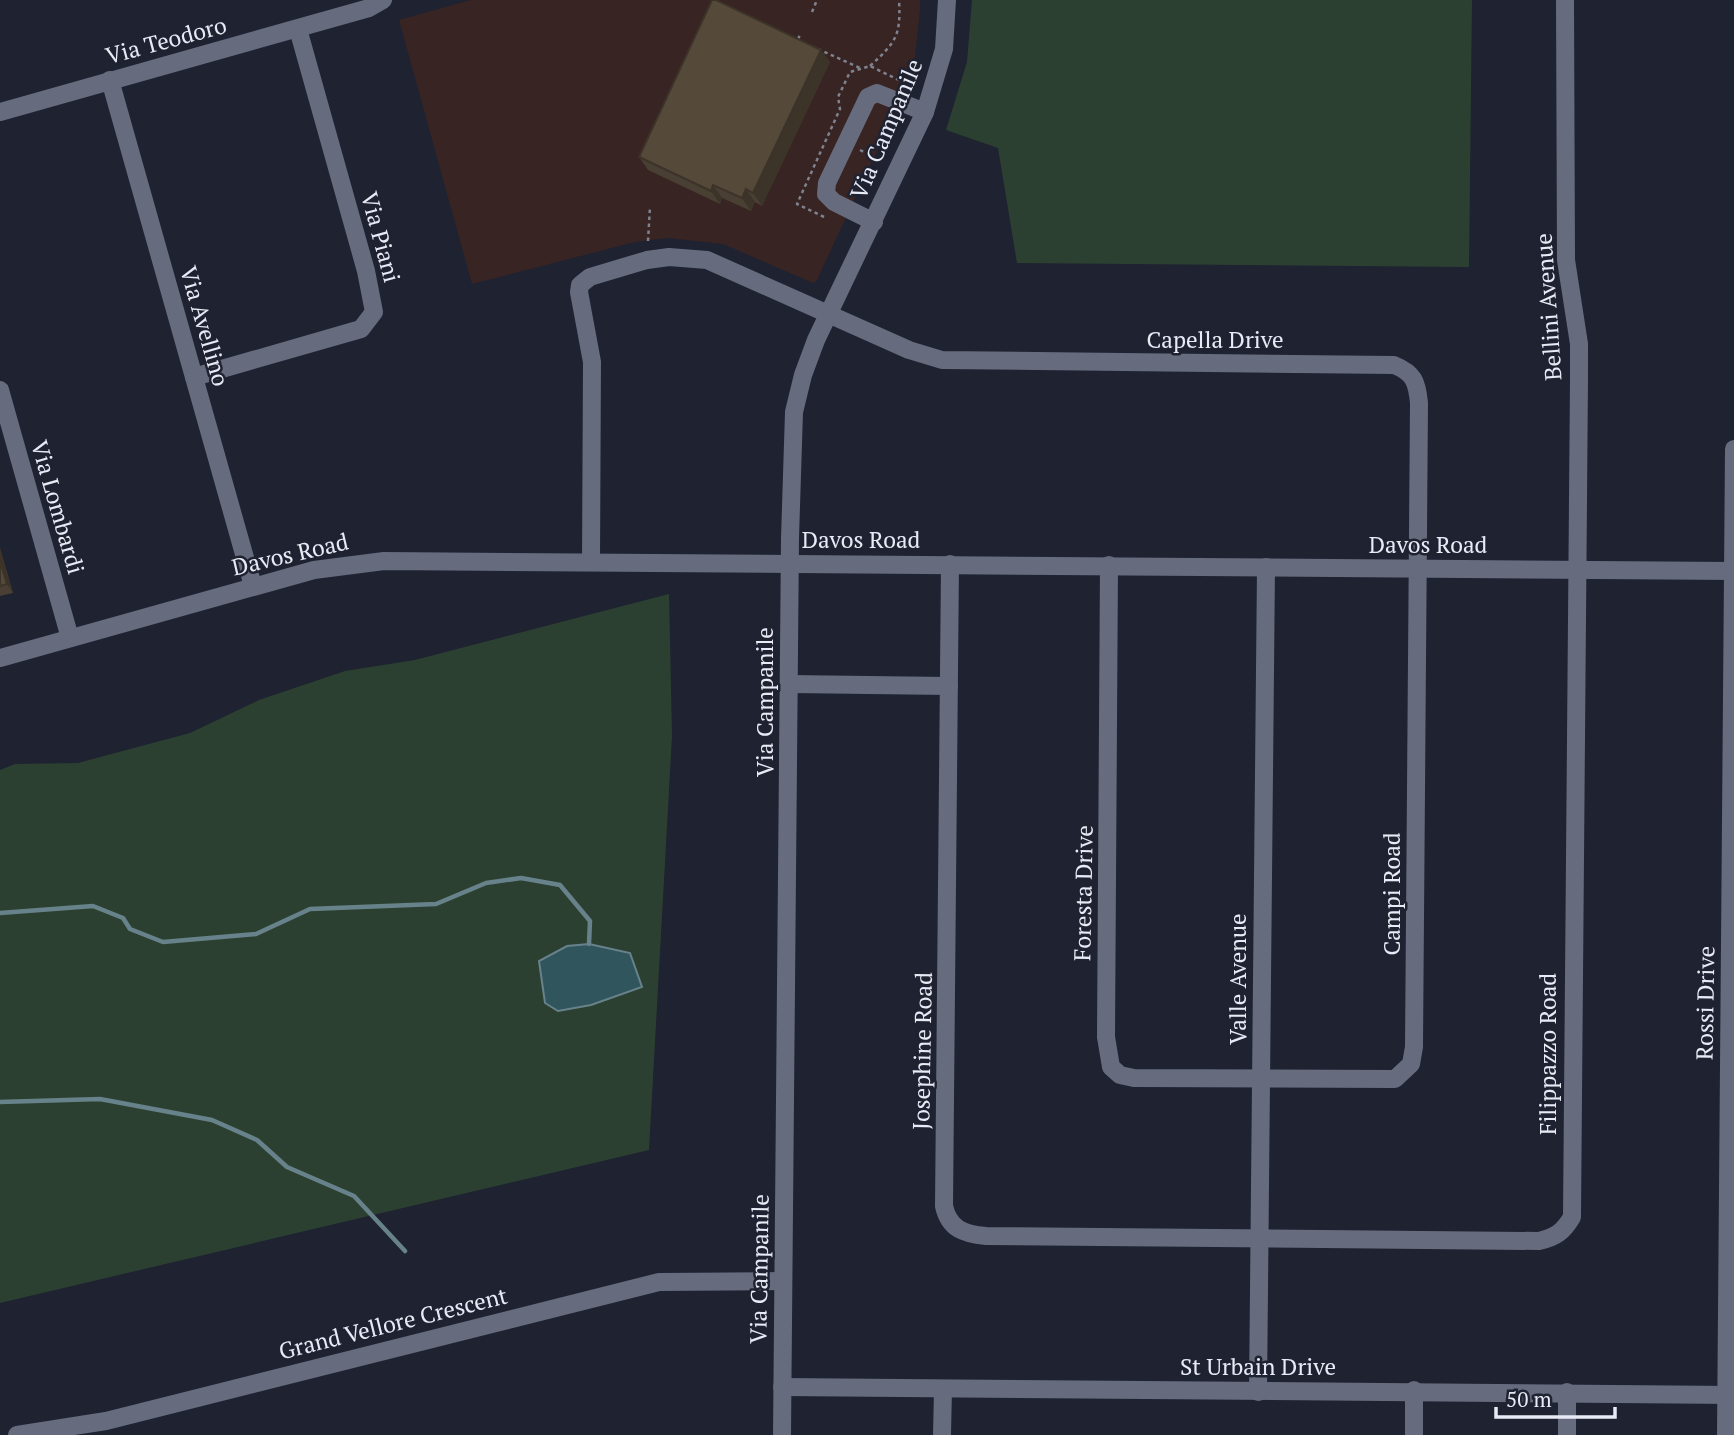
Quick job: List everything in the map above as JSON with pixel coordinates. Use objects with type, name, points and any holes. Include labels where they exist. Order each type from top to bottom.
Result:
[{"type":"street","name":"Via Teodoro","points":[[0,112],[298,29],[369,8],[383,0]]},
{"type":"street","name":"Via Campanile","points":[[782,1435],[789,563],[794,412],[803,375],[830,313],[925,113],[944,49],[947,0]]},
{"type":"street","name":"Bellini Avenue","points":[[1565,0],[1566,260],[1578,344],[1577,569]]},
{"type":"street","name":"Via Piani","points":[[194,377],[361,329],[374,312],[366,271],[298,29]]},
{"type":"street","name":"Via Avellino","points":[[110,80],[253,586]]},
{"type":"street","points":[[874,222],[834,202],[826,194],[827,183],[868,97],[877,93],[925,113]]},
{"type":"street","name":"Capella Drive","points":[[591,561],[592,362],[579,292],[584,280],[647,260],[669,257],[694,258],[721,264],[909,350],[960,362],[1394,365],[1407,370],[1417,381],[1419,403],[1418,569]]},
{"type":"street","name":"Via Lombardi","points":[[0,390],[70,638]]},
{"type":"street","name":"Rossi Drive","points":[[1726,1435],[1730,1395],[1734,449]]},
{"type":"street","name":"Davos Road","points":[[0,658],[314,570],[360,563],[418,560],[1734,570]]},
{"type":"street","name":"Josephine Road","points":[[950,564],[946,1217],[966,1234],[985,1236],[1260,1239]]},
{"type":"street","name":"Foresta Drive","points":[[1109,565],[1107,1056],[1111,1067],[1120,1075],[1134,1078],[1261,1080]]},
{"type":"street","name":"Valle Avenue","points":[[1258,1392],[1266,567]]},
{"type":"street","name":"Campi Road","points":[[1261,1080],[1387,1080],[1405,1073],[1411,1064],[1414,1047],[1418,569]]},
{"type":"street","name":"Filippazzo Road","points":[[1260,1239],[1539,1241],[1554,1237],[1564,1230],[1572,1217],[1577,569]]},
{"type":"street","points":[[789,684],[949,686]]},
{"type":"street","name":"Grand Vellore Crescent","points":[[17,1435],[106,1421],[659,1282],[783,1280]]},
{"type":"street","name":"St Urbain Drive","points":[[782,1387],[1258,1392],[1414,1390],[1730,1395]]},
{"type":"street","points":[[942,1435],[943,1389]]},
{"type":"street","points":[[1414,1390],[1414,1435]]},
{"type":"street","points":[[1567,1392],[1567,1435]]},
{"type":"path","points":[[811,12],[817,0]]},
{"type":"path","points":[[870,66],[897,37],[901,22],[899,0]]},
{"type":"path","points":[[798,40],[801,33]]},
{"type":"path","points":[[811,45],[860,69]]},
{"type":"path","points":[[853,147],[876,158]]},
{"type":"path","points":[[648,241],[650,207]]},
{"type":"shaded area","points":[[471,0],[920,0],[920,10],[915,57],[904,93],[816,282],[723,244],[668,238],[635,242],[472,284],[399,20]]},
{"type":"shaded area","points":[[972,0],[1472,0],[1469,267],[1017,263],[998,148],[946,130],[967,62]]},
{"type":"shaded area","points":[[669,594],[672,736],[649,1150],[0,1303],[0,770],[15,764],[78,763],[190,733],[259,700],[345,671],[415,660]]},
{"type":"shaded area","points":[[589,944],[630,953],[642,987],[591,1005],[558,1011],[545,1003],[539,961],[567,946]]},
{"type":"building","points":[[712,0],[821,50],[753,193],[746,189],[742,198],[713,185],[711,191],[639,157]]},
{"type":"building","points":[[0,561],[7,584],[0,586]]},
{"type":"waterway","points":[[0,913],[93,906],[123,918],[130,929],[163,942],[256,934],[310,909],[436,904],[486,883],[521,878],[560,885],[590,921],[589,944]]},
{"type":"waterway","points":[[0,1102],[100,1099],[212,1120],[257,1140],[287,1167],[354,1196],[405,1251]]}]
